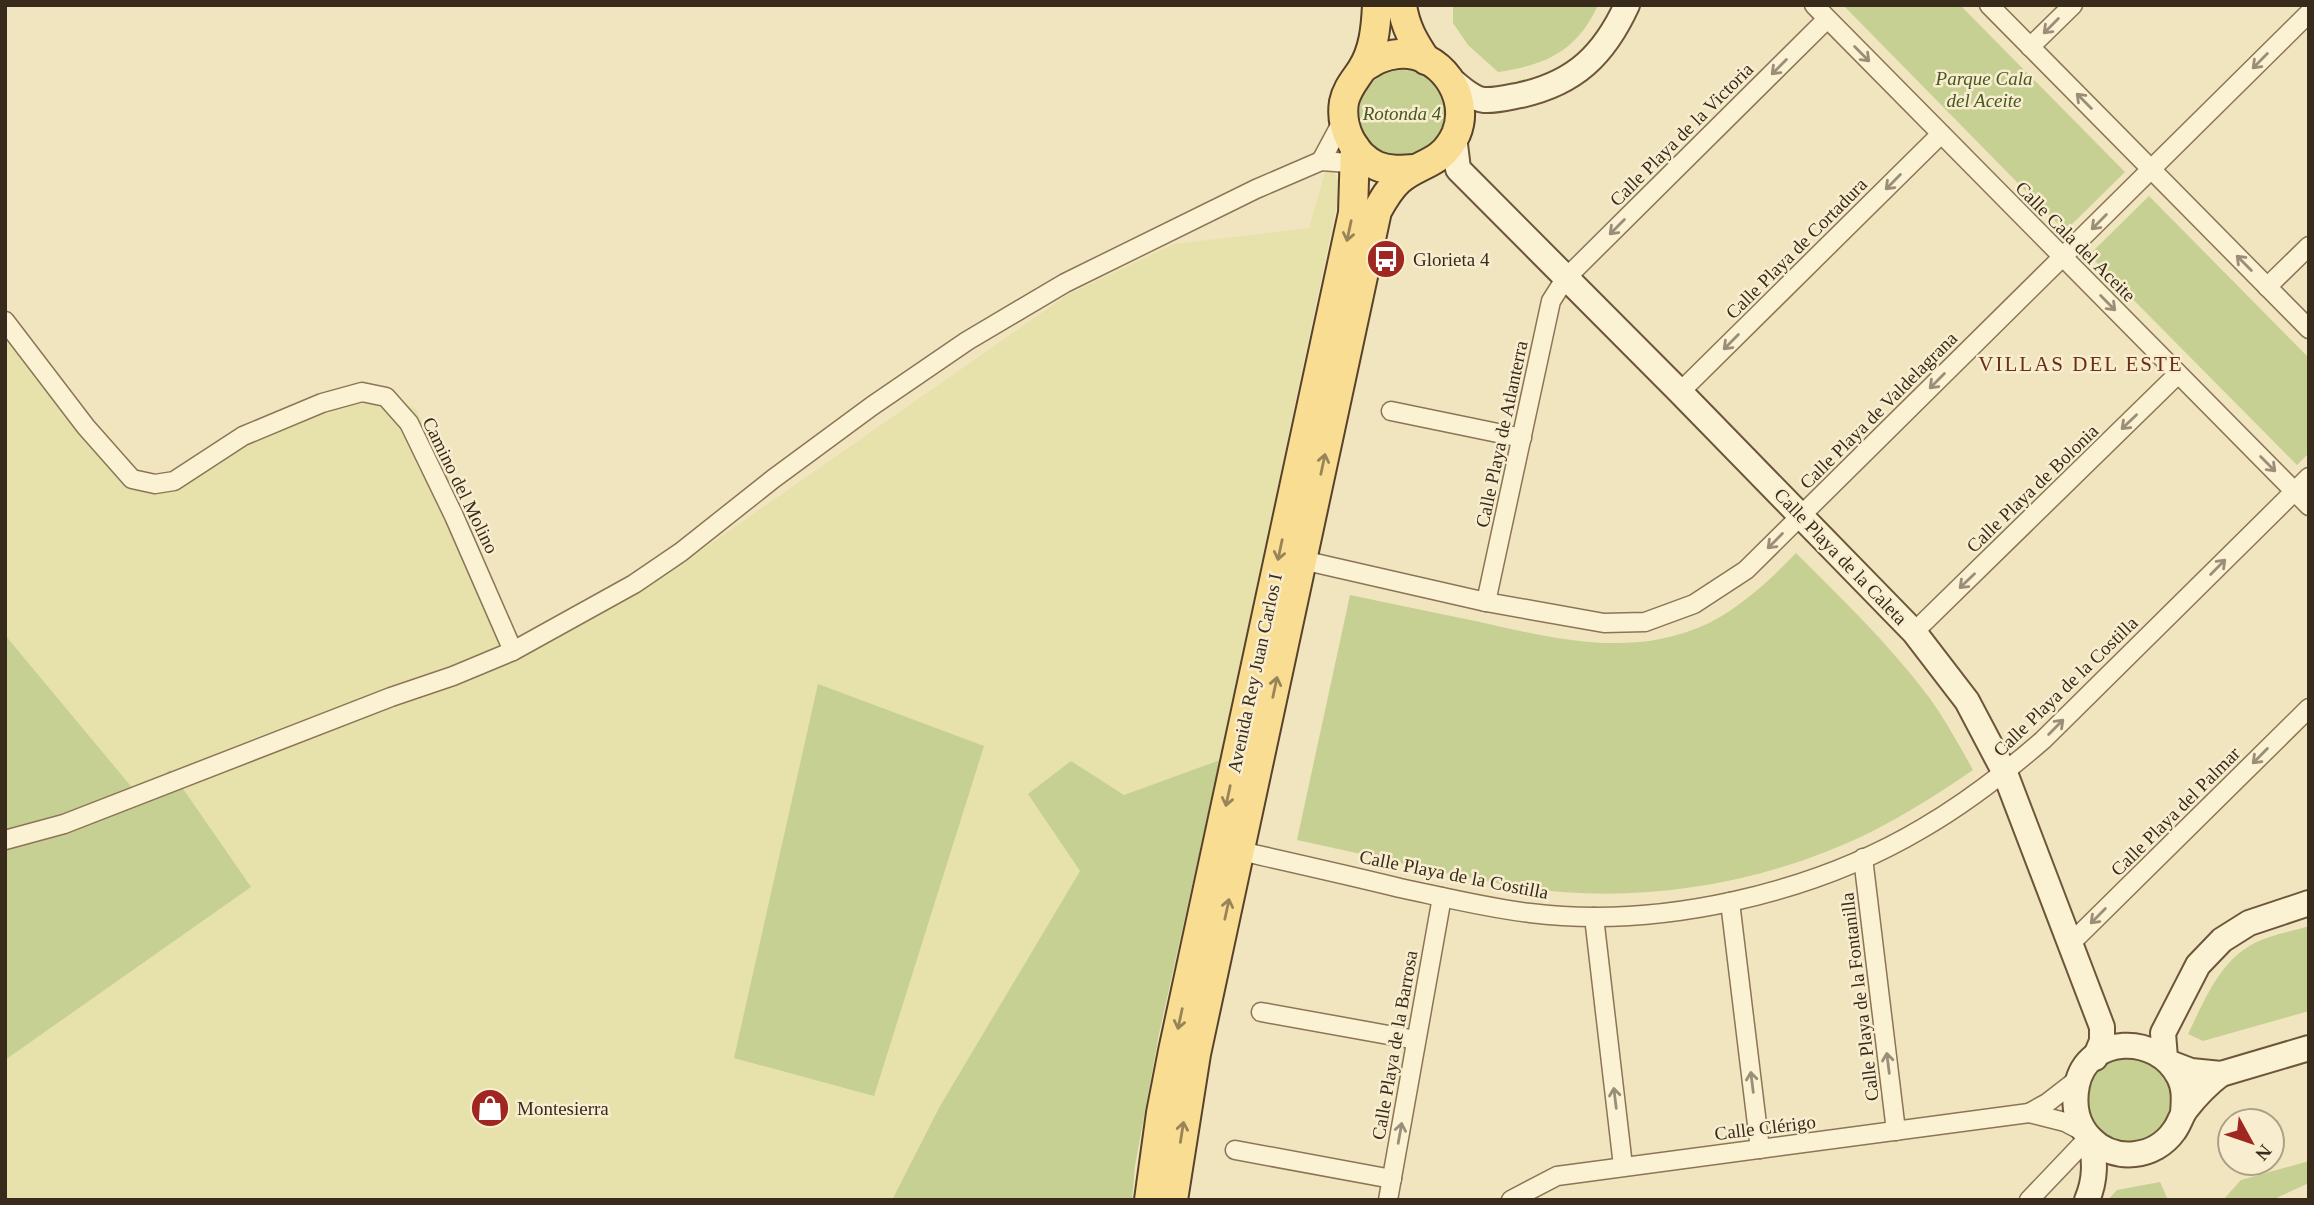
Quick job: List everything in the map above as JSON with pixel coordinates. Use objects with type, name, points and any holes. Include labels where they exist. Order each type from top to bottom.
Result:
[{"type":"main road","points":[[1343,120],[1344,101],[1351,83],[1363,68],[1374,42],[1377,5]]},
{"type":"main road","points":[[1402,5],[1404,21],[1426,60]]},
{"type":"main road","points":[[1363,68],[1380,58],[1398,54],[1418,55],[1435,64],[1448,77],[1458,94],[1460,113],[1456,132]]},
{"type":"main road","name":"Avenida Rey Juan Carlos I","points":[[1149,1200],[1173,1051],[1351,223],[1362,159],[1349,139],[1343,120]]},
{"type":"main road","name":"Avenida Rey Juan Carlos I","points":[[1172,1200],[1194,1066],[1377,211],[1399,180],[1433,162],[1448,149],[1456,132]]},
{"type":"main road","points":[[1362,159],[1396,171],[1420,168]]},
{"type":"street","points":[[1448,77],[1482,100],[1532,92],[1551,86],[1567,78],[1597,54],[1610,38],[1627,5]]},
{"type":"street","name":"Calle Cala del Aceite","points":[[1814,5],[2309,506]]},
{"type":"street","points":[[1989,5],[2309,329]]},
{"type":"street","points":[[2030,47],[2073,5]]},
{"type":"street","name":"Calle Playa de Valdelagrana","points":[[1302,560],[1486,601],[1604,623],[1645,622],[1694,604],[1746,570],[2309,13]]},
{"type":"street","name":"Calle Playa de la Victoria","points":[[1565,279],[1827,19]]},
{"type":"street","points":[[1420,168],[1458,169],[1456,132],[1482,100]]},
{"type":"street","points":[[1321,161],[1343,120]]},
{"type":"street","name":"Calle Playa de Cortadura","points":[[1680,392],[1941,134]]},
{"type":"street","points":[[5,840],[64,824],[513,651],[634,584],[681,552],[822,442],[967,341],[1065,283],[1256,189],[1321,161],[1362,159]]},
{"type":"street","name":"Calle Playa de la Caleta","points":[[1458,169],[1914,632],[1966,701],[2005,773],[2102,1027]]},
{"type":"street","points":[[2267,287],[2309,246]]},
{"type":"street","name":"Calle Playa de Atlanterra","points":[[1486,601],[1551,301],[1565,279]]},
{"type":"street","name":"Camino del Molino","points":[[5,321],[86,427],[132,480],[155,484],[174,481],[243,436],[322,403],[362,392],[386,397],[410,423],[513,651]]},
{"type":"street","name":"Calle Playa de Bolonia","points":[[1914,632],[2178,374]]},
{"type":"street","points":[[1391,411],[1522,438]]},
{"type":"street","name":"Calle Playa de la Costilla","points":[[1240,851],[1442,897],[1531,913],[1594,917],[1672,912],[1730,902],[1794,886],[1863,858],[1923,828],[2005,773],[2043,740],[2309,477]]},
{"type":"street","name":"Calle Playa del Palmar","points":[[2071,943],[2309,708]]},
{"type":"street","name":"Calle Playa de la Fontanilla","points":[[1863,858],[1896,1131]]},
{"type":"street","name":"Calle Playa de la Barrosa","points":[[1388,1200],[1442,897]]},
{"type":"street","points":[[1730,902],[1760,1149]]},
{"type":"street","points":[[2221,1074],[2200,1092],[2164,1143],[2148,1152],[2131,1155],[2113,1153],[2097,1145],[2076,1116],[2074,1097],[2078,1079],[2088,1064],[2102,1052],[2152,1041],[2164,1032],[2198,965],[2222,940],[2249,923],[2309,903]]},
{"type":"street","points":[[1594,917],[1623,1166]]},
{"type":"street","points":[[1261,1012],[1416,1040]]},
{"type":"street","points":[[2102,1027],[2113,1038],[2156,1052],[2168,1061],[2191,1071],[2221,1074],[2309,1048]]},
{"type":"street","points":[[2095,1058],[2102,1041],[2102,1027]]},
{"type":"street","points":[[2164,1032],[2168,1061],[2180,1078],[2184,1096],[2183,1113]]},
{"type":"street","name":"Calle Clérigo","points":[[1511,1200],[1557,1176],[2029,1113],[2078,1079]]},
{"type":"street","name":"Calle Clérigo","points":[[2029,1113],[2065,1122],[2088,1136]]},
{"type":"street","points":[[2088,1136],[2095,1161],[2090,1192]]},
{"type":"street","points":[[2029,1200],[2088,1136]]},
{"type":"street","points":[[1234,1150],[1391,1179]]},
{"type":"street","points":[[2090,1192],[2110,1168],[2131,1155]]},
{"type":"shaded area","points":[[1328,162],[1341,185],[1220,760],[1124,795],[1071,761],[1080,871],[940,1106],[892,1200],[5,1200],[5,1060],[251,887],[170,771],[139,797],[5,635],[5,319],[132,471],[170,485],[227,439],[376,391],[416,409],[455,490],[514,649],[527,646],[663,577],[1067,295],[1174,244],[1309,228]]},
{"type":"green space","points":[[1453,5],[1598,5],[1590,21],[1570,45],[1545,60],[1498,72],[1468,45],[1453,23]]},
{"type":"green space","name":"Parque Cala del Aceite","points":[[1843,5],[1960,5],[2125,172],[2065,231]]},
{"type":"green space","name":"Rotonda 4","points":[[1402,70],[1426,77],[1438,89],[1445,113],[1438,137],[1426,149],[1402,156],[1378,149],[1366,137],[1359,113],[1366,89],[1378,77]]},
{"type":"green space","points":[[2149,196],[2309,358],[2309,453],[2297,465],[2089,255]]},
{"type":"green space","points":[[1796,553],[1865,622],[1913,677],[1952,732],[1973,770],[1899,817],[1833,849],[1748,876],[1704,885],[1614,894],[1526,888],[1297,840],[1350,595],[1537,634],[1624,643],[1681,634],[1709,623],[1756,591]]},
{"type":"green space","points":[[5,635],[139,796],[170,770],[251,887],[5,1060]]},
{"type":"green space","points":[[818,684],[984,746],[874,1096],[734,1058]]},
{"type":"green space","points":[[1220,760],[1159,1034],[1135,1166],[1132,1200],[892,1200],[940,1106],[1080,871],[1028,794],[1071,761],[1124,795]]},
{"type":"green space","points":[[2309,926],[2309,1011],[2203,1041],[2188,1034],[2213,985],[2239,953],[2265,939]]},
{"type":"green space","points":[[2130,1057],[2154,1064],[2166,1076],[2173,1100],[2166,1124],[2154,1136],[2130,1143],[2106,1136],[2094,1124],[2087,1100],[2094,1076],[2106,1064]]},
{"type":"green space","points":[[2309,1161],[2309,1183],[2272,1200],[2223,1200],[2241,1180],[2252,1177],[2286,1177],[2286,1167]]},
{"type":"green space","points":[[2160,1182],[2168,1200],[2108,1200],[2117,1190]]},
{"type":"place","name":"Glorieta 4","points":[[1386,259]]},
{"type":"place","name":"Montesierra","points":[[490,1108]]},
{"type":"district","name":"VILLAS DEL ESTE","points":[[2081,364]]}]
